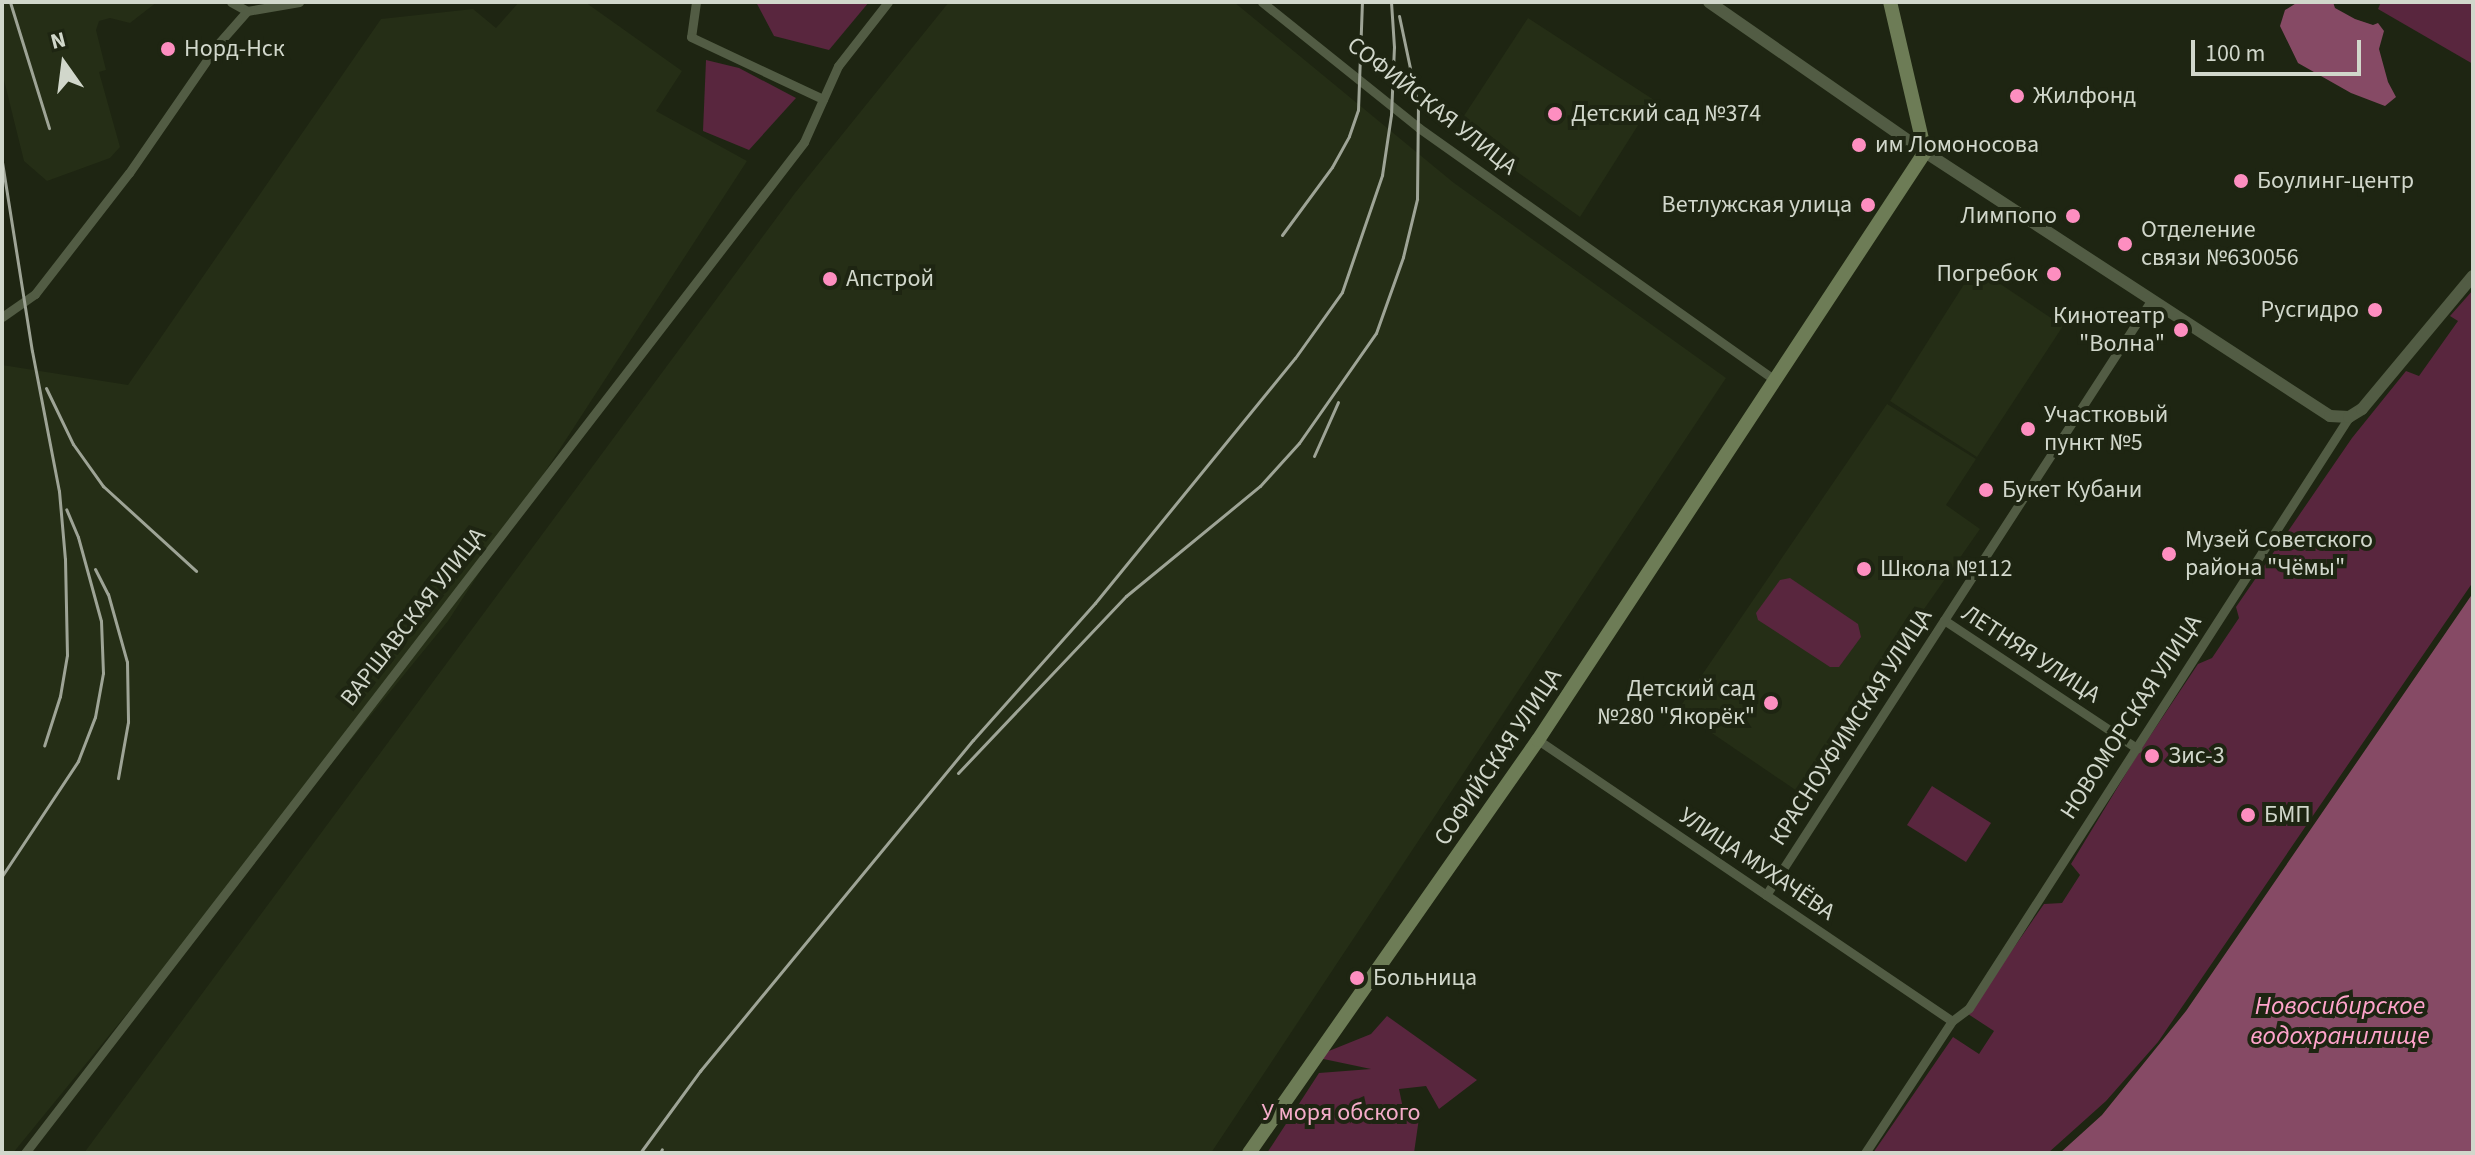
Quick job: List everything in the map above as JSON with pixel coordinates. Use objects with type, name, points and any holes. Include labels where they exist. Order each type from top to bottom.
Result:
[{"type":"main road","points":[[1890,2],[1925,152]]},
{"type":"main road","name":"СОФИЙСКАЯ УЛИЦА","points":[[1249,1153],[1538,740],[1925,152]]},
{"type":"street","points":[[231,2],[247,11]]},
{"type":"street","points":[[2,317],[35,294],[129,173],[218,44],[247,11],[299,2]]},
{"type":"street","points":[[696,2],[691,37],[823,99]]},
{"type":"street","name":"ВАРШАВСКАЯ УЛИЦА","points":[[25,1153],[804,142],[838,66],[888,2]]},
{"type":"street","name":"СОФИЙСКАЯ УЛИЦА","points":[[1262,2],[1419,128],[1774,379]]},
{"type":"street","points":[[1709,2],[1925,152],[2152,299],[2296,397],[2330,416],[2349,417]]},
{"type":"street","name":"НОВОМОРСКАЯ УЛИЦА","points":[[1865,1153],[1952,1021],[1969,1008],[2349,417],[2362,409],[2473,276]]},
{"type":"street","name":"КРАСНОУФИМСКАЯ УЛИЦА","points":[[1766,895],[2152,299]]},
{"type":"street","name":"ЛЕТНЯЯ УЛИЦА","points":[[1944,620],[2137,748]]},
{"type":"street","name":"УЛИЦА МУХАЧЁВА","points":[[1538,740],[1952,1021]]},
{"type":"shaded area","points":[[2,2],[157,2],[130,23],[110,18],[99,21],[96,30],[106,70],[99,72],[120,147],[110,158],[47,181],[24,161],[2,72]]},
{"type":"shaded area","points":[[519,2],[585,2],[682,71],[656,111],[747,161],[448,621],[13,1153],[2,1153],[2,365],[128,385],[381,19],[473,9],[496,28]]},
{"type":"shaded area","points":[[949,2],[1234,2],[1454,183],[1726,378],[1211,1153],[84,1153],[795,193]]},
{"type":"shaded area","name":"Детский сад №374","points":[[1528,18],[1654,100],[1580,217],[1456,128]]},
{"type":"shaded area","points":[[1975,267],[2063,326],[1977,457],[1890,401]]},
{"type":"shaded area","name":"Школа №112","points":[[1887,404],[1976,459],[1946,505],[1980,529],[1797,791],[1678,710]]},
{"type":"green space","points":[[756,2],[869,2],[829,50],[774,36]]},
{"type":"green space","points":[[2381,2],[2473,2],[2473,64],[2378,9]]},
{"type":"green space","points":[[706,60],[739,68],[796,98],[749,150],[703,131]]},
{"type":"green space","points":[[2473,290],[2473,582],[2158,1042],[2106,1101],[2048,1153],[1873,1153],[1953,1037],[1979,1054],[1994,1031],[1968,1014],[2044,904],[2062,903],[2080,875],[2071,864],[2136,757],[2198,664],[2212,658],[2239,618],[2236,607],[2352,438],[2406,371],[2419,376],[2458,321],[2450,316]]},
{"type":"green space","points":[[1790,578],[1858,624],[1861,637],[1839,667],[1830,667],[1758,620],[1756,613],[1780,580]]},
{"type":"green space","points":[[1932,786],[1991,823],[1966,862],[1907,825]]},
{"type":"green space","name":"У моря обского","points":[[1387,1016],[1477,1080],[1439,1109],[1426,1086],[1399,1089],[1404,1113],[1419,1118],[1414,1153],[1267,1153],[1319,1073],[1371,1069],[1314,1057],[1371,1034]]},
{"type":"water","points":[[2298,2],[2333,2],[2335,8],[2355,19],[2373,25],[2378,23],[2384,31],[2379,49],[2388,82],[2396,97],[2385,106],[2351,93],[2298,63],[2280,26],[2285,10]]},
{"type":"water","name":"Новосибирское водохранилище","points":[[2473,593],[2473,1153],[2060,1153],[2102,1115],[2186,1011]]},
{"type":"railway","points":[[10,2],[49,128]]},
{"type":"railway","points":[[1282,235],[1332,167],[1349,136],[1358,110],[1362,2]]},
{"type":"railway","points":[[640,1153],[700,1071],[973,740],[1095,603],[1295,358],[1342,292],[1382,175],[1391,115],[1394,47],[1391,2]]},
{"type":"railway","points":[[958,773],[1126,596],[1260,486],[1299,443],[1376,333],[1403,257],[1417,199],[1418,106],[1399,16]]},
{"type":"railway","points":[[2,162],[32,351],[59,491],[65,559],[67,655],[60,696],[44,746]]},
{"type":"railway","points":[[46,388],[73,444],[103,486],[196,571]]},
{"type":"railway","points":[[1314,456],[1338,402]]},
{"type":"railway","points":[[2,876],[78,761],[95,717],[103,673],[101,621],[78,537],[66,509]]},
{"type":"railway","points":[[95,569],[108,594],[127,662],[128,722],[118,778]]},
{"type":"railway","points":[[660,1153],[662,1149]]},
{"type":"place","name":"Норд-Нск","points":[[168,49]]},
{"type":"place","name":"Жилфонд","points":[[2017,96]]},
{"type":"place","name":"Детский сад №374","points":[[1555,114]]},
{"type":"place","name":"им Ломоносова","points":[[1859,145]]},
{"type":"place","name":"Боулинг-центр","points":[[2241,181]]},
{"type":"place","name":"Ветлужская улица","points":[[1868,205]]},
{"type":"place","name":"Лимпопо","points":[[2073,216]]},
{"type":"place","name":"Отделение связи №630056","points":[[2125,244]]},
{"type":"place","name":"Погребок","points":[[2054,274]]},
{"type":"place","name":"Апстрой","points":[[830,279]]},
{"type":"place","name":"Русгидро","points":[[2375,310]]},
{"type":"place","name":"Кинотеатр \"Волна\"","points":[[2181,330]]},
{"type":"place","name":"Участковый пункт №5","points":[[2028,429]]},
{"type":"place","name":"Букет Кубани","points":[[1986,490]]},
{"type":"place","name":"Музей Советского района \"Чёмы\"","points":[[2169,554]]},
{"type":"place","name":"Школа №112","points":[[1864,569]]},
{"type":"place","name":"Детский сад №280 \"Якорёк\"","points":[[1771,703]]},
{"type":"place","name":"Зис-3","points":[[2152,756]]},
{"type":"place","name":"БМП","points":[[2248,815]]},
{"type":"place","name":"Больница","points":[[1357,978]]}]
